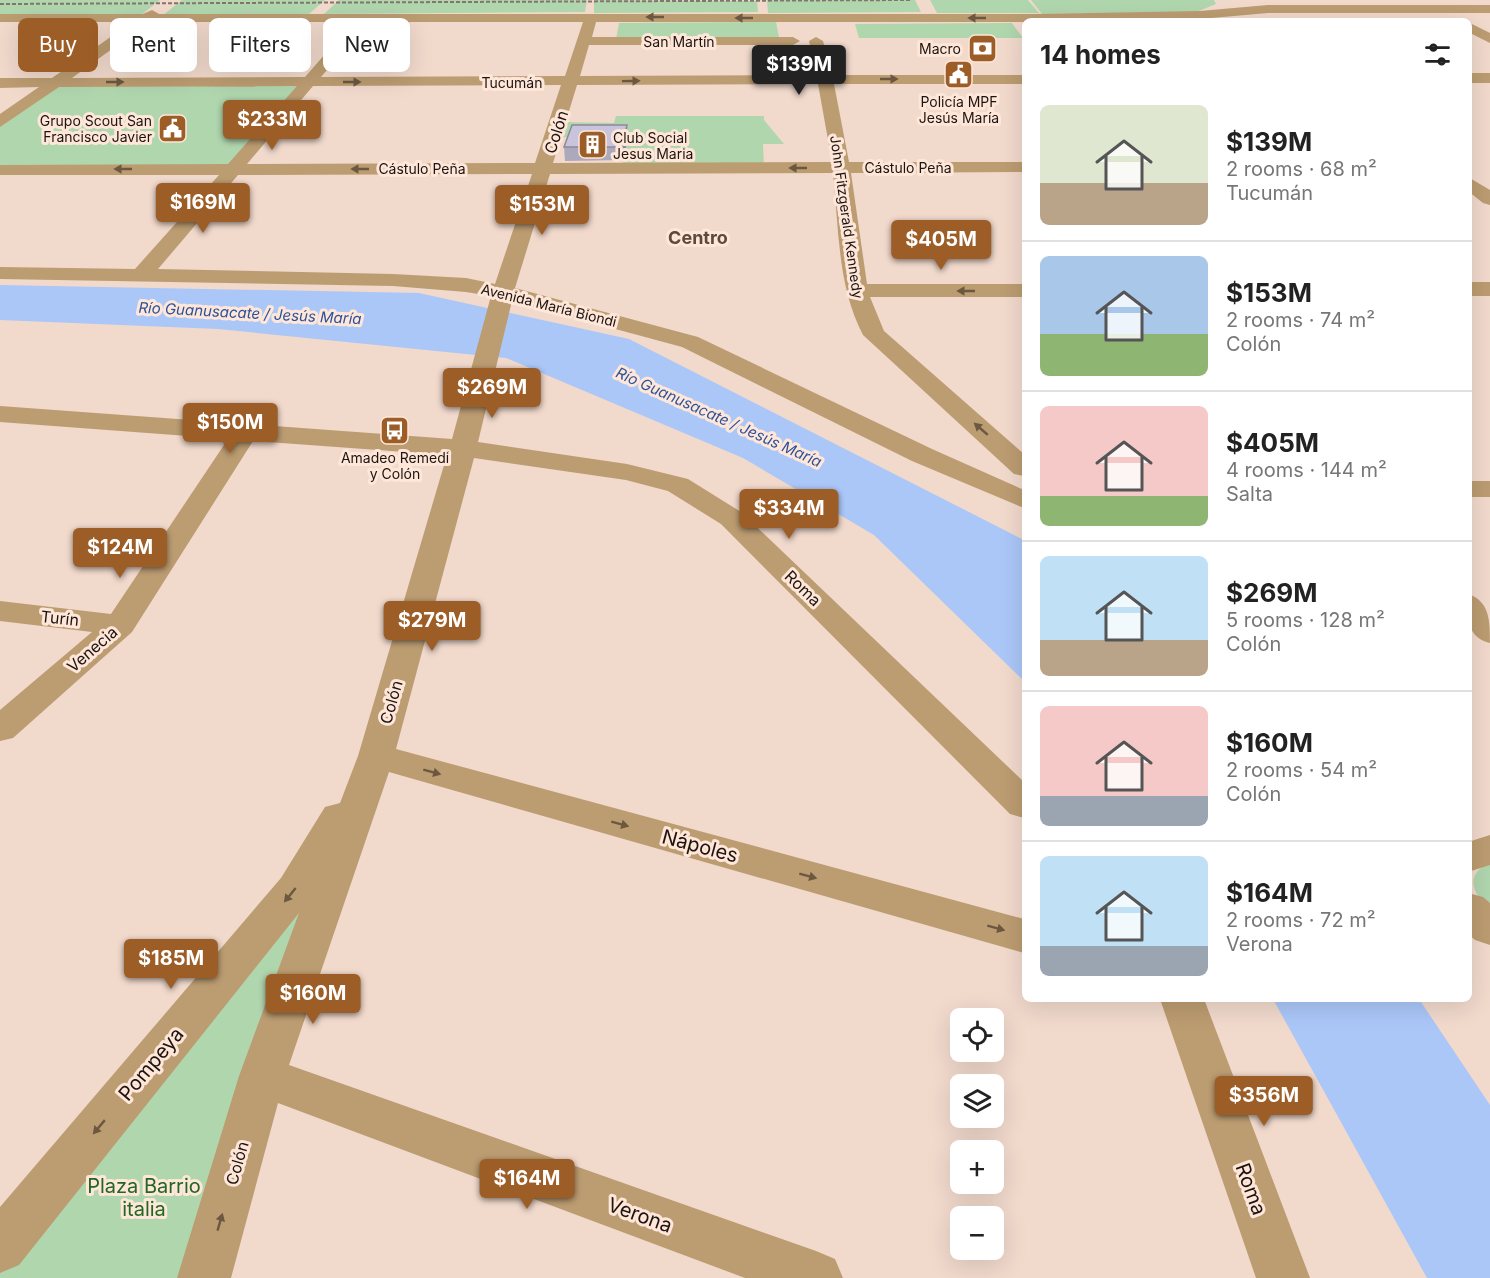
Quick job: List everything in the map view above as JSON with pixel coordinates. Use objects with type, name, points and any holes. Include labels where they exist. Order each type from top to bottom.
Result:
[{"type":"street","points":[[1200,15],[1227,7],[1222,0]]},
{"type":"street","points":[[1237,0],[1258,18]]},
{"type":"street","points":[[0,122],[168,2]]},
{"type":"street","points":[[1439,9],[1455,18]]},
{"type":"street","points":[[1078,18],[1200,15],[1249,11],[1490,9]]},
{"type":"street","name":"Colón","points":[[204,1278],[261,1076],[376,756],[463,448],[502,297],[573,82],[591,17]]},
{"type":"street","points":[[0,18],[791,18],[830,32],[1022,20]]},
{"type":"street","points":[[791,18],[795,41]]},
{"type":"street","points":[[1472,28],[1490,39]]},
{"type":"street","name":"San Martín","points":[[585,41],[795,41],[830,32]]},
{"type":"street","name":"John Fitzgerald Kennedy","points":[[830,32],[826,79],[842,168],[857,291],[864,320],[874,335],[1022,466]]},
{"type":"street","points":[[140,277],[237,169],[323,66]]},
{"type":"street","points":[[1472,78],[1490,78]]},
{"type":"street","name":"Tucumán","points":[[0,83],[1022,79]]},
{"type":"street","name":"Cástulo Peña","points":[[0,170],[1022,167]]},
{"type":"street","points":[[1472,185],[1490,199]]},
{"type":"street","name":"Avenida María Biondi","points":[[0,273],[393,280],[466,285],[502,297],[690,342],[1017,494]]},
{"type":"street","points":[[1472,289],[1490,289]]},
{"type":"street","points":[[857,291],[1022,290]]},
{"type":"street","name":"Roma","points":[[0,414],[463,448],[627,472],[678,485],[731,518],[1022,802]]},
{"type":"street","name":"Venecia","points":[[0,729],[120,625],[245,433]]},
{"type":"street","points":[[1472,489],[1490,489]]},
{"type":"street","points":[[1472,609],[1490,633]]},
{"type":"street","name":"Turín","points":[[0,611],[120,625]]},
{"type":"street","name":"Nápoles","points":[[376,756],[1022,935]]},
{"type":"street","name":"Pompeya","points":[[0,1247],[295,889],[376,756]]},
{"type":"street","points":[[1472,912],[1490,928]]},
{"type":"street","name":"Roma","points":[[1183,1002],[1283,1278]]},
{"type":"street","name":"Verona","points":[[261,1076],[816,1278]]},
{"type":"green space","points":[[0,0],[160,0],[141,15],[0,15]]},
{"type":"green space","points":[[182,0],[325,0],[309,14],[162,16]]},
{"type":"green space","points":[[339,0],[587,0],[585,12],[324,14]]},
{"type":"green space","points":[[594,0],[757,1],[758,12],[594,13]]},
{"type":"green space","points":[[767,0],[915,0],[921,12],[768,13]]},
{"type":"green space","points":[[930,0],[1028,0],[1039,13],[937,13]]},
{"type":"green space","points":[[1031,0],[1214,0],[1216,4],[1196,12],[1042,14]]},
{"type":"green space","points":[[776,22],[779,37],[616,39],[619,23]]},
{"type":"green space","points":[[1012,23],[1022,38],[859,38],[855,24]]},
{"type":"green space","points":[[57,82],[309,82],[237,169],[0,170],[0,122]]},
{"type":"green space","points":[[616,116],[764,116],[764,120],[784,144],[763,144],[764,168],[623,163],[625,153],[614,138],[554,137],[560,122],[614,123]]},
{"type":"green space","name":"Plaza Barrio italia","points":[[376,756],[204,1278],[0,1278],[0,1247]]},
{"type":"green space","points":[[1490,863],[1490,909],[1475,891],[1474,878],[1476,873]]},
{"type":"water","name":"Río Guanusacate / Jesús María","points":[[0,285],[419,293],[629,339],[1022,539],[1022,679],[874,535],[743,458],[506,358],[218,329],[0,320]]},
{"type":"water","points":[[1275,1002],[1421,1002],[1490,1105],[1490,1278],[1427,1278]]},
{"type":"building","points":[[572,125],[627,125],[622,147],[564,147]]},
{"type":"railway","points":[[0,4],[911,0]]},
{"type":"place","name":"Macro","points":[[982,48]]},
{"type":"place","name":"Policía MPF Jesús María","points":[[959,74]]},
{"type":"place","name":"Grupo Scout San Francisco Javier","points":[[173,128]]},
{"type":"place","name":"Club Social Jesus Maria","points":[[592,145]]},
{"type":"place","name":"Amadeo Remedi y Colón","points":[[395,430]]},
{"type":"district","name":"Centro","points":[[698,237]]}]
